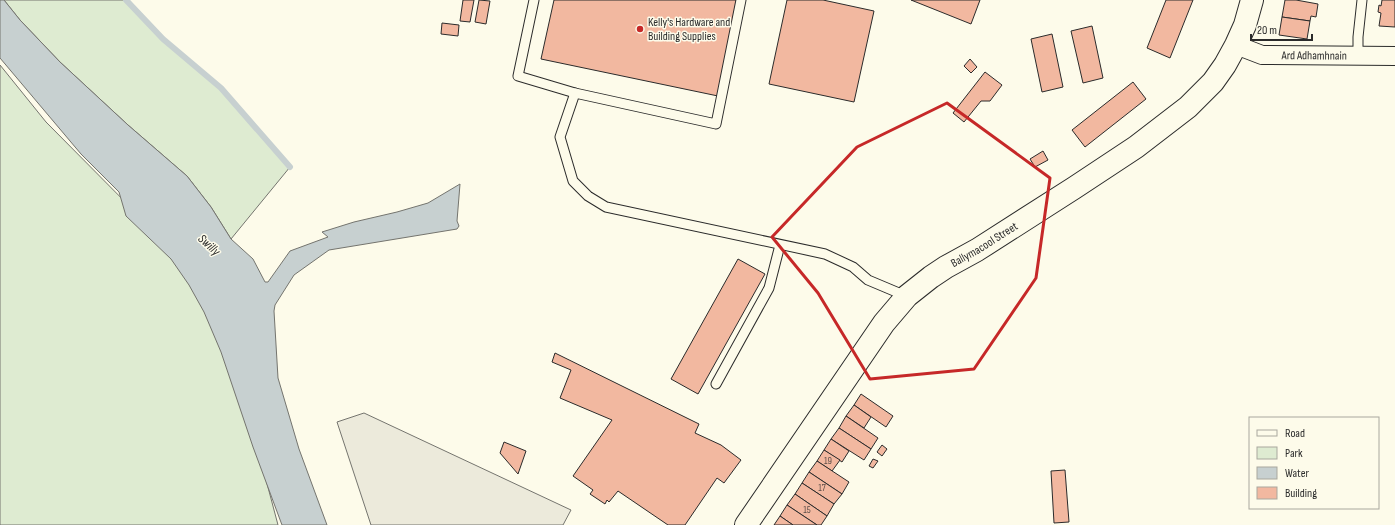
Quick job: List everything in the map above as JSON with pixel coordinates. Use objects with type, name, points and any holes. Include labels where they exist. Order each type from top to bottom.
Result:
[{"type":"main road","name":"Ballymacool Street","points":[[746,525],[880,329],[907,296],[946,267],[977,250],[1136,147],[1188,107],[1213,82],[1225,65],[1245,25],[1252,0]]},
{"type":"street","name":"Ard Adhamhnain","points":[[1236,45],[1262,55],[1395,56]]},
{"type":"lane","points":[[534,0],[518,76],[575,93],[716,124],[741,0]]},
{"type":"lane","points":[[1358,56],[1358,36],[1362,0]]},
{"type":"lane","points":[[575,93],[560,137],[573,180],[588,196],[606,207],[825,254],[853,267],[868,280],[907,296]]},
{"type":"lane","points":[[716,384],[770,288],[780,245]]},
{"type":"highlighted area","points":[[947,103],[1050,178],[1036,278],[974,369],[870,379],[818,293],[772,237],[857,147]]},
{"type":"green space","points":[[4,0],[126,0],[163,40],[221,88],[290,167],[231,239],[211,207],[187,176],[128,125],[60,62],[20,20]]},
{"type":"green space","points":[[0,65],[46,122],[155,232],[203,296],[239,378],[278,525],[0,525]]},
{"type":"shaded area","points":[[364,413],[571,510],[563,525],[371,525],[337,422]]},
{"type":"water","name":"Swilly","points":[[0,0],[4,0],[20,20],[60,62],[128,125],[187,176],[211,207],[231,239],[253,259],[265,282],[268,282],[290,251],[328,237],[322,232],[354,222],[428,203],[460,184],[457,221],[459,226],[457,229],[329,250],[294,275],[275,305],[274,311],[278,378],[299,449],[327,525],[282,525],[253,447],[221,352],[204,312],[189,285],[171,259],[126,216],[119,192],[81,154],[0,58]]},
{"type":"building","points":[[463,0],[474,0],[470,22],[460,21]]},
{"type":"building","points":[[479,0],[490,1],[486,24],[475,22]]},
{"type":"building","name":"Kelly's Hardware and Building Supplies","points":[[554,0],[738,0],[718,96],[541,59]]},
{"type":"building","points":[[787,0],[823,0],[874,11],[854,102],[769,84]]},
{"type":"building","points":[[911,0],[980,0],[971,24]]},
{"type":"building","points":[[1166,0],[1193,0],[1170,58],[1147,48]]},
{"type":"building","points":[[1285,0],[1296,0],[1318,4],[1316,17],[1311,16],[1310,21],[1282,17]]},
{"type":"building","points":[[1382,0],[1395,0],[1395,27],[1379,26],[1381,13],[1378,12],[1379,5],[1381,6]]},
{"type":"building","points":[[1282,17],[1310,21],[1307,39],[1279,35]]},
{"type":"building","points":[[442,23],[459,25],[458,36],[441,34]]},
{"type":"building","points":[[1092,26],[1103,78],[1083,83],[1071,31]]},
{"type":"building","points":[[1052,34],[1063,87],[1042,92],[1031,39]]},
{"type":"building","points":[[970,59],[977,67],[971,73],[964,66]]},
{"type":"building","points":[[985,72],[1002,85],[990,101],[981,101],[964,122],[953,113]]},
{"type":"building","points":[[1133,82],[1146,99],[1085,147],[1072,130]]},
{"type":"building","points":[[1043,151],[1048,160],[1035,167],[1030,159]]},
{"type":"building","points":[[738,259],[765,274],[698,394],[671,379]]},
{"type":"building","points":[[555,353],[699,424],[695,433],[721,445],[741,460],[724,483],[717,478],[685,525],[668,525],[618,491],[609,502],[607,500],[605,504],[590,494],[593,490],[573,476],[612,420],[560,398],[571,370],[552,362]]},
{"type":"building","points":[[861,394],[893,416],[886,427],[854,405]]},
{"type":"building","points":[[854,405],[871,417],[864,428],[846,416]]},
{"type":"building","points":[[846,416],[878,438],[871,449],[839,428]]},
{"type":"building","points":[[839,428],[871,449],[864,460],[831,439]]},
{"type":"building","points":[[831,439],[849,451],[842,462],[824,450]]},
{"type":"building","points":[[504,442],[526,451],[518,474],[500,453]]},
{"type":"building","points":[[882,445],[887,449],[882,456],[877,452]]},
{"type":"building","points":[[824,450],[840,460],[832,471],[817,461]]},
{"type":"building","points":[[873,459],[878,461],[873,468],[869,466]]},
{"type":"building","points":[[817,461],[849,482],[842,494],[809,472]]},
{"type":"building","points":[[1065,470],[1069,522],[1054,523],[1051,471]]},
{"type":"building","points":[[809,472],[842,494],[834,504],[802,483]]},
{"type":"building","points":[[802,483],[834,504],[827,516],[795,494]]},
{"type":"building","points":[[795,494],[827,516],[821,525],[817,525],[787,505]]},
{"type":"building","points":[[787,505],[817,525],[793,525],[780,516]]},
{"type":"building","points":[[780,516],[793,525],[774,525]]},
{"type":"waterway","points":[[126,0],[163,39],[221,88],[290,167]]},
{"type":"place","name":"Kelly's Hardware and Building Supplies","points":[[640,29]]}]
